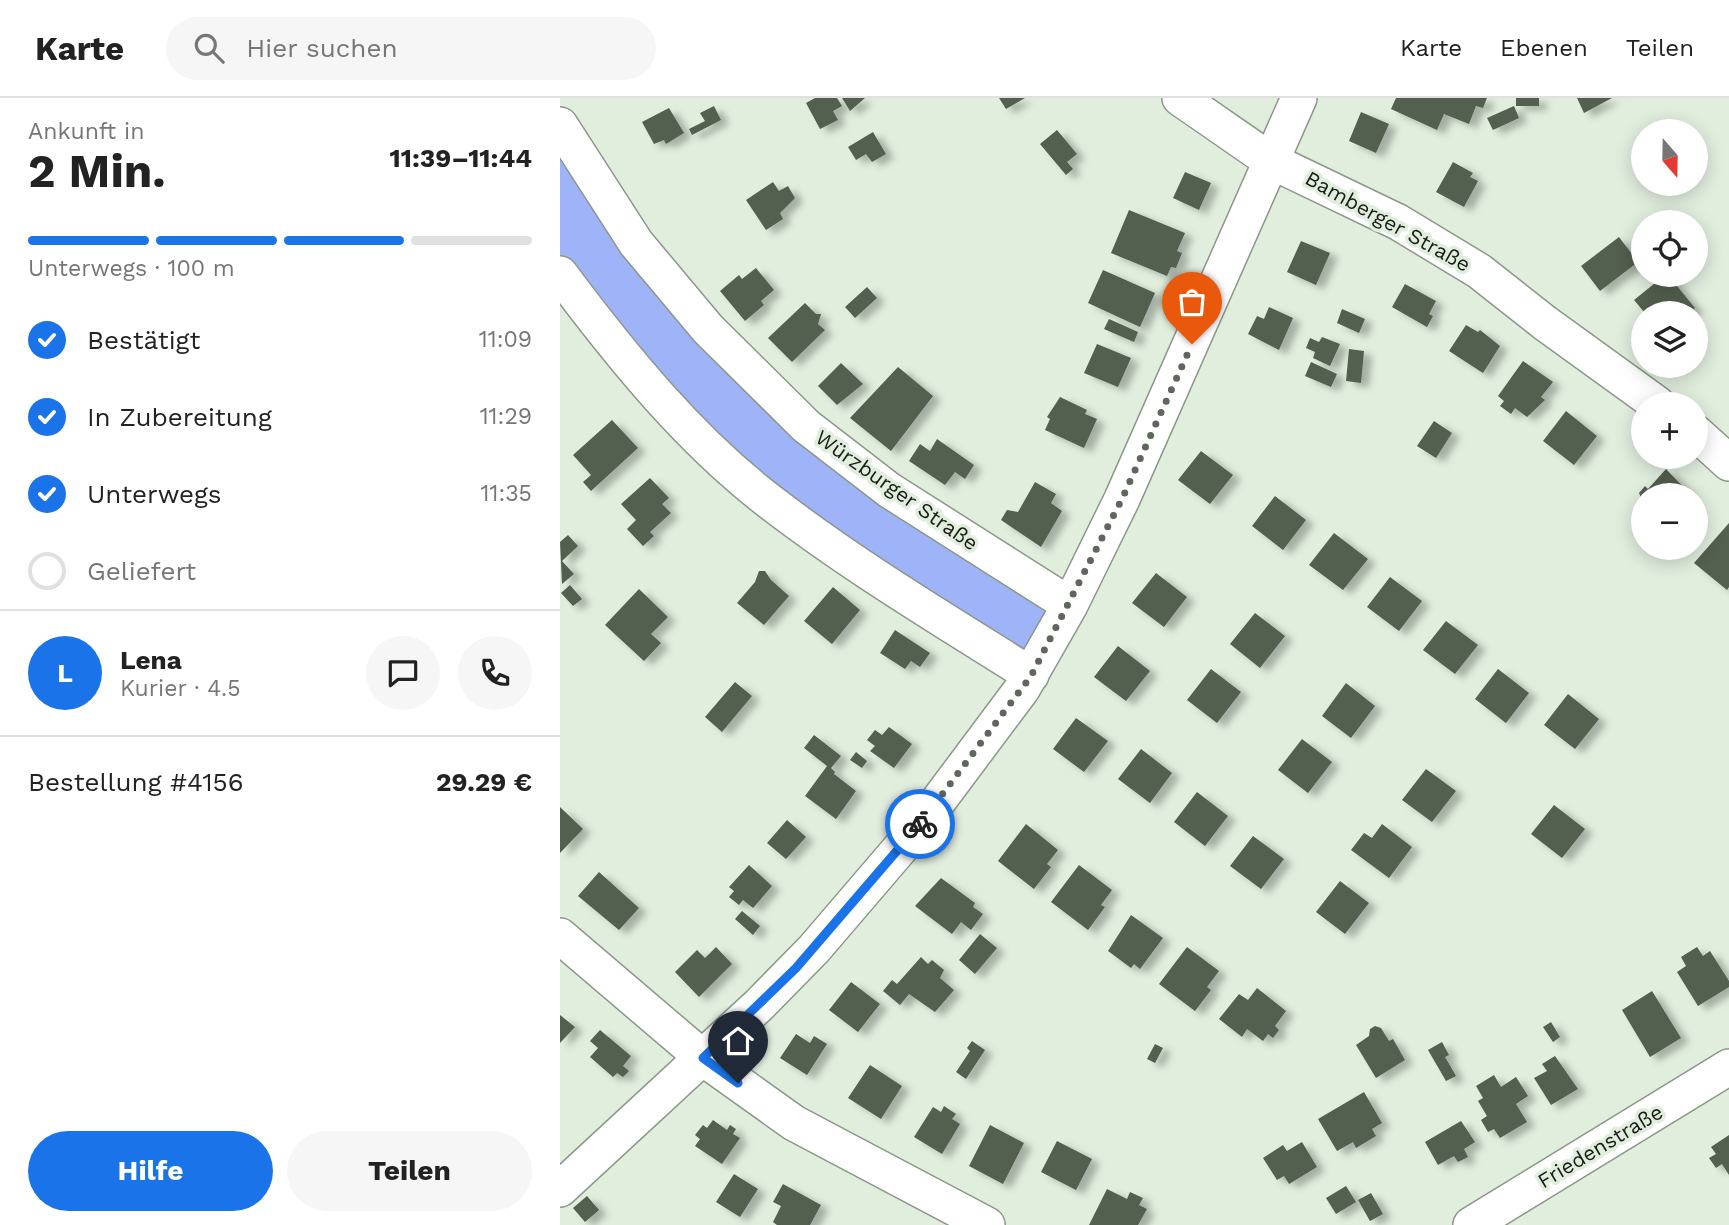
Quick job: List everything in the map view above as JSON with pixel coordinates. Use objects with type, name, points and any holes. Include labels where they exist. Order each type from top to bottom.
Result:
[{"type":"street","name":"Bamberger Straße","points":[[1180,98],[1271,161],[1398,222],[1479,271],[1641,392]]},
{"type":"street","points":[[560,1189],[703,1058],[796,968],[948,789],[1031,676],[1070,605],[1122,499],[1299,98]]},
{"type":"street","name":"Würzburger Straße","points":[[560,125],[636,243],[708,329],[806,426],[889,490],[1070,605]]},
{"type":"street","points":[[560,274],[648,384],[712,449],[772,503],[887,584],[1031,676]]},
{"type":"street","points":[[1708,444],[1729,463]]},
{"type":"street","points":[[560,936],[703,1058],[794,1123],[987,1225]]},
{"type":"street","name":"Friedenstraße","points":[[1471,1225],[1729,1067]]},
{"type":"shaded area","points":[[560,146],[662,289],[1050,611],[1024,659],[749,470],[604,316],[560,257]]},
{"type":"building","points":[[815,98],[837,98],[842,106],[833,111],[838,120],[820,129],[806,103]]},
{"type":"building","points":[[842,98],[865,98],[850,111]]},
{"type":"building","points":[[999,98],[1025,98],[1006,109]]},
{"type":"building","points":[[1396,98],[1487,98],[1483,108],[1476,106],[1469,124],[1444,114],[1437,130],[1391,109]]},
{"type":"building","points":[[1516,98],[1539,98],[1539,106],[1516,106]]},
{"type":"building","points":[[1577,98],[1612,98],[1584,113]]},
{"type":"building","points":[[714,106],[721,120],[692,135],[689,129],[705,121],[700,113]]},
{"type":"building","points":[[1514,106],[1519,118],[1493,130],[1487,118]]},
{"type":"building","points":[[669,108],[684,133],[666,144],[664,140],[654,144],[642,122]]},
{"type":"building","points":[[1361,112],[1389,124],[1376,153],[1349,141]]},
{"type":"building","points":[[1057,130],[1077,154],[1067,162],[1073,169],[1066,175],[1040,144]]},
{"type":"building","points":[[873,132],[886,154],[872,162],[866,154],[856,160],[848,147]]},
{"type":"building","points":[[1453,162],[1473,173],[1470,177],[1478,181],[1464,207],[1436,192]]},
{"type":"building","points":[[1185,172],[1211,183],[1199,210],[1173,198]]},
{"type":"building","points":[[773,182],[779,191],[788,186],[795,198],[780,213],[783,219],[766,230],[746,200]]},
{"type":"building","points":[[1129,210],[1185,233],[1177,251],[1182,253],[1176,268],[1171,267],[1167,276],[1111,253]]},
{"type":"building","points":[[1619,237],[1631,253],[1631,267],[1600,291],[1581,266]]},
{"type":"building","points":[[1301,241],[1330,253],[1316,285],[1287,272]]},
{"type":"building","points":[[756,268],[774,290],[761,301],[764,305],[745,321],[720,291],[739,275],[742,279]]},
{"type":"building","points":[[1103,270],[1155,293],[1140,327],[1088,303]]},
{"type":"building","points":[[1405,284],[1436,301],[1429,314],[1433,316],[1427,327],[1392,307]]},
{"type":"building","points":[[867,287],[877,298],[855,318],[845,307]]},
{"type":"building","points":[[1650,287],[1678,287],[1689,301],[1635,301]]},
{"type":"building","points":[[805,303],[816,314],[821,314],[818,324],[825,330],[792,362],[768,338]]},
{"type":"building","points":[[1269,307],[1293,318],[1279,350],[1248,334],[1257,316],[1264,319]]},
{"type":"building","points":[[1342,309],[1365,319],[1359,333],[1337,323]]},
{"type":"building","points":[[1109,319],[1138,332],[1134,342],[1104,329]]},
{"type":"building","points":[[1466,325],[1478,332],[1480,330],[1500,346],[1483,373],[1449,351]]},
{"type":"building","points":[[1322,337],[1340,344],[1330,366],[1313,358],[1315,352],[1306,348],[1310,338],[1319,342]]},
{"type":"building","points":[[1097,344],[1131,358],[1118,387],[1084,373]]},
{"type":"building","points":[[1349,349],[1364,351],[1361,383],[1346,381]]},
{"type":"building","points":[[1523,361],[1553,382],[1541,397],[1545,400],[1527,417],[1515,408],[1511,414],[1500,406],[1504,401],[1498,396]]},
{"type":"building","points":[[1311,362],[1337,374],[1331,387],[1305,376]]},
{"type":"building","points":[[841,363],[863,384],[837,405],[818,386]]},
{"type":"building","points":[[898,367],[933,396],[891,451],[850,418]]},
{"type":"building","points":[[1060,397],[1087,410],[1085,414],[1097,419],[1084,448],[1045,430],[1050,419],[1047,417]]},
{"type":"building","points":[[1566,411],[1597,436],[1574,465],[1543,441]]},
{"type":"building","points":[[612,420],[638,448],[591,491],[583,482],[591,475],[573,455]]},
{"type":"building","points":[[1434,421],[1452,433],[1436,458],[1417,446]]},
{"type":"building","points":[[937,439],[974,465],[965,479],[955,472],[945,485],[909,461],[920,444],[930,451]]},
{"type":"building","points":[[1201,451],[1233,475],[1210,504],[1178,480]]},
{"type":"building","points":[[1666,469],[1679,483],[1653,483]]},
{"type":"building","points":[[650,478],[669,498],[662,504],[671,513],[650,532],[654,536],[643,546],[627,529],[636,520],[621,504]]},
{"type":"building","points":[[1035,482],[1056,494],[1051,503],[1062,511],[1041,547],[1001,520],[1007,510],[1018,512]]},
{"type":"building","points":[[1275,496],[1306,520],[1283,550],[1252,526]]},
{"type":"building","points":[[1729,523],[1727,590],[1694,563],[1697,560],[1708,560],[1708,547]]},
{"type":"building","points":[[1334,533],[1368,559],[1343,590],[1309,565]]},
{"type":"building","points":[[568,535],[578,546],[562,561],[574,574],[562,584],[560,542]]},
{"type":"building","points":[[759,571],[765,571],[789,596],[764,625],[737,603],[755,582]]},
{"type":"building","points":[[1156,573],[1187,597],[1164,627],[1132,603]]},
{"type":"building","points":[[1390,577],[1422,601],[1399,631],[1367,607]]},
{"type":"building","points":[[570,585],[582,599],[573,606],[561,593]]},
{"type":"building","points":[[833,587],[860,610],[832,644],[804,621]]},
{"type":"building","points":[[639,589],[668,617],[651,634],[661,643],[644,661],[605,625]]},
{"type":"building","points":[[1255,613],[1285,636],[1260,668],[1230,644]]},
{"type":"building","points":[[1446,621],[1478,645],[1455,674],[1423,650]]},
{"type":"building","points":[[895,630],[930,653],[920,667],[911,661],[905,669],[880,653]]},
{"type":"building","points":[[1118,646],[1150,671],[1126,701],[1094,677]]},
{"type":"building","points":[[1211,669],[1241,692],[1217,723],[1187,700]]},
{"type":"building","points":[[1498,669],[1529,693],[1506,723],[1475,699]]},
{"type":"building","points":[[735,682],[752,696],[722,732],[705,717]]},
{"type":"building","points":[[1346,683],[1375,706],[1351,738],[1322,716]]},
{"type":"building","points":[[1568,694],[1599,719],[1575,749],[1544,725]]},
{"type":"building","points":[[1076,718],[1108,741],[1084,772],[1053,749]]},
{"type":"building","points":[[889,727],[912,744],[894,768],[870,751],[875,746],[867,740],[875,730],[882,735]]},
{"type":"building","points":[[814,735],[841,756],[831,768],[834,774],[856,791],[836,819],[805,796],[827,766],[804,748]]},
{"type":"building","points":[[1302,739],[1332,762],[1308,793],[1278,770]]},
{"type":"building","points":[[1141,749],[1172,773],[1150,803],[1118,779]]},
{"type":"building","points":[[856,752],[867,761],[862,768],[850,760]]},
{"type":"building","points":[[1426,769],[1456,791],[1432,822],[1402,800]]},
{"type":"building","points":[[1197,792],[1228,816],[1205,846],[1174,822]]},
{"type":"building","points":[[1554,805],[1585,829],[1562,858],[1531,834]]},
{"type":"building","points":[[560,807],[583,829],[560,853]]},
{"type":"building","points":[[787,820],[806,837],[786,859],[767,843]]},
{"type":"building","points":[[1026,824],[1058,850],[1047,864],[1051,867],[1034,889],[998,861]]},
{"type":"building","points":[[1382,824],[1412,847],[1389,878],[1351,850],[1364,833],[1372,838]]},
{"type":"building","points":[[1253,836],[1284,859],[1261,889],[1230,866]]},
{"type":"building","points":[[749,865],[772,886],[753,908],[743,900],[739,905],[729,897],[734,891],[729,887]]},
{"type":"building","points":[[1079,865],[1112,890],[1101,905],[1105,907],[1088,930],[1051,902]]},
{"type":"building","points":[[599,872],[639,908],[619,930],[578,896]]},
{"type":"building","points":[[941,878],[975,903],[973,907],[983,914],[971,930],[961,922],[952,934],[915,906]]},
{"type":"building","points":[[1340,881],[1369,903],[1345,934],[1316,912]]},
{"type":"building","points":[[742,911],[760,926],[753,935],[735,919]]},
{"type":"building","points":[[1131,915],[1163,938],[1140,969],[1134,964],[1131,968],[1108,951]]},
{"type":"building","points":[[980,934],[997,948],[975,974],[959,960]]},
{"type":"building","points":[[716,947],[732,964],[699,997],[675,972],[697,950],[705,958]]},
{"type":"building","points":[[1187,947],[1219,971],[1207,987],[1211,990],[1195,1011],[1159,984]]},
{"type":"building","points":[[1697,947],[1703,956],[1710,951],[1729,981],[1729,987],[1698,1006],[1677,972],[1686,966],[1681,957]]},
{"type":"building","points":[[921,957],[928,964],[932,960],[944,970],[940,978],[954,990],[935,1012],[909,994],[900,1005],[883,991],[892,980],[897,984]]},
{"type":"building","points":[[851,982],[880,1004],[858,1032],[829,1010]]},
{"type":"building","points":[[1257,988],[1286,1011],[1275,1026],[1279,1030],[1273,1038],[1268,1034],[1263,1041],[1247,1029],[1242,1037],[1219,1019],[1239,994],[1248,1000]]},
{"type":"building","points":[[1652,991],[1681,1038],[1650,1057],[1622,1010]]},
{"type":"building","points":[[560,1015],[575,1027],[560,1043]]},
{"type":"building","points":[[1551,1022],[1560,1037],[1553,1042],[1543,1027]]},
{"type":"building","points":[[1375,1026],[1381,1028],[1389,1041],[1393,1039],[1405,1060],[1376,1078],[1356,1045],[1369,1036],[1370,1029]]},
{"type":"building","points":[[600,1030],[631,1056],[623,1066],[629,1071],[623,1077],[617,1073],[613,1077],[590,1057],[598,1048],[590,1041]]},
{"type":"building","points":[[796,1034],[810,1043],[814,1036],[827,1044],[807,1075],[780,1058]]},
{"type":"building","points":[[972,1041],[985,1050],[966,1079],[956,1072],[970,1051],[967,1048]]},
{"type":"building","points":[[1442,1042],[1449,1055],[1445,1057],[1456,1076],[1446,1081],[1428,1050]]},
{"type":"building","points":[[1155,1044],[1163,1048],[1155,1063],[1147,1059]]},
{"type":"building","points":[[1555,1056],[1578,1089],[1551,1105],[1534,1078],[1547,1071],[1542,1064]]},
{"type":"building","points":[[870,1065],[902,1086],[881,1119],[848,1098]]},
{"type":"building","points":[[1494,1075],[1501,1087],[1516,1077],[1528,1096],[1516,1104],[1527,1122],[1500,1138],[1494,1129],[1488,1132],[1481,1120],[1487,1116],[1478,1101],[1483,1098],[1476,1086]]},
{"type":"building","points":[[1364,1092],[1382,1123],[1372,1129],[1376,1136],[1356,1148],[1353,1142],[1337,1151],[1318,1119]]},
{"type":"building","points":[[944,1106],[956,1114],[952,1119],[960,1124],[942,1154],[914,1137],[933,1107],[941,1112]]},
{"type":"building","points":[[713,1120],[727,1130],[730,1125],[736,1129],[733,1134],[740,1138],[722,1164],[695,1146],[700,1139],[695,1135],[703,1125],[707,1128]]},
{"type":"building","points":[[1461,1121],[1475,1142],[1464,1149],[1468,1157],[1458,1162],[1454,1156],[1438,1165],[1425,1142]]},
{"type":"building","points":[[990,1125],[1024,1143],[1003,1184],[969,1166]]},
{"type":"building","points":[[1729,1135],[1729,1175],[1722,1164],[1716,1168],[1709,1158],[1716,1154],[1711,1147]]},
{"type":"building","points":[[1057,1141],[1092,1159],[1076,1190],[1041,1172]]},
{"type":"building","points":[[1302,1142],[1317,1167],[1289,1184],[1284,1176],[1277,1180],[1263,1158],[1283,1145],[1287,1151]]},
{"type":"building","points":[[734,1174],[758,1189],[740,1217],[716,1202]]},
{"type":"building","points":[[783,1184],[821,1205],[810,1225],[777,1225],[773,1222],[781,1206],[773,1202]]},
{"type":"building","points":[[1346,1186],[1356,1202],[1336,1214],[1326,1198]]},
{"type":"building","points":[[1107,1189],[1127,1199],[1130,1192],[1143,1198],[1139,1205],[1147,1209],[1138,1225],[1089,1225]]},
{"type":"building","points":[[1371,1193],[1383,1214],[1370,1221],[1358,1200]]},
{"type":"building","points":[[587,1196],[599,1210],[585,1222],[573,1208]]},
{"type":"way so far","points":[[920,824],[1031,676],[1070,605],[1122,499],[1192,344]]},
{"type":"route","points":[[738,1083],[703,1058],[796,968],[920,824]]}]
